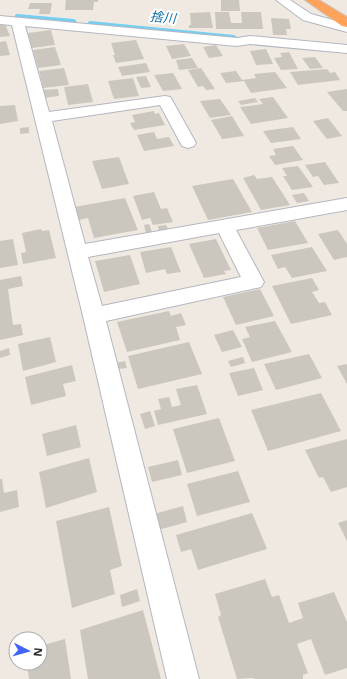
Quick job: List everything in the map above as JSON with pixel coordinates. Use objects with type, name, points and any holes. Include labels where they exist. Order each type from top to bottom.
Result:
[{"type":"highway","points":[[311,0],[347,23]]},
{"type":"highway","points":[[332,0],[347,10]]},
{"type":"street","points":[[282,0],[307,17],[347,28]]},
{"type":"street","points":[[183,679],[94,316],[43,118],[9,21],[237,42],[250,40],[347,49]]},
{"type":"street","points":[[43,118],[165,100],[188,143]]},
{"type":"street","points":[[77,252],[347,204]]},
{"type":"street","points":[[94,316],[254,282],[225,226]]},
{"type":"building","points":[[66,0],[98,0],[98,2],[94,2],[93,10],[65,10]]},
{"type":"building","points":[[221,0],[239,0],[240,11],[221,11]]},
{"type":"building","points":[[30,3],[52,3],[50,14],[39,14],[40,9],[28,9]]},
{"type":"building","points":[[210,12],[213,28],[189,28],[189,25],[191,25],[190,13]]},
{"type":"building","points":[[215,12],[229,12],[231,23],[242,23],[241,12],[261,12],[263,29],[216,29]]},
{"type":"building","points":[[271,18],[289,19],[291,29],[286,29],[287,35],[273,35]]},
{"type":"building","points":[[5,24],[10,36],[0,37],[0,25]]},
{"type":"building","points":[[51,30],[55,45],[32,48],[28,33]]},
{"type":"building","points":[[136,40],[144,59],[116,63],[111,43]]},
{"type":"building","points":[[6,41],[10,55],[0,56],[0,42]]},
{"type":"building","points":[[184,44],[191,56],[172,59],[166,46]]},
{"type":"building","points":[[216,45],[223,56],[209,58],[203,47]]},
{"type":"building","points":[[55,47],[61,65],[38,68],[33,50]]},
{"type":"building","points":[[266,49],[273,64],[256,65],[250,51]]},
{"type":"building","points":[[289,52],[298,69],[281,70],[274,58],[282,57],[280,53]]},
{"type":"building","points":[[315,57],[323,68],[310,69],[302,58]]},
{"type":"building","points":[[192,58],[198,68],[179,70],[176,60]]},
{"type":"building","points":[[146,63],[150,72],[122,76],[118,67]]},
{"type":"building","points":[[64,68],[69,85],[43,88],[39,71]]},
{"type":"building","points":[[201,68],[215,89],[206,90],[203,86],[198,87],[188,70]]},
{"type":"building","points":[[327,69],[330,73],[335,72],[340,80],[298,85],[290,72]]},
{"type":"building","points":[[236,71],[242,80],[256,78],[254,74],[275,72],[287,88],[251,93],[244,81],[226,83],[220,73]]},
{"type":"building","points":[[173,73],[182,89],[163,91],[154,75]]},
{"type":"building","points":[[146,76],[151,87],[141,88],[136,77]]},
{"type":"building","points":[[133,78],[139,96],[114,99],[108,81]]},
{"type":"building","points":[[88,84],[93,102],[68,105],[64,87]]},
{"type":"building","points":[[58,89],[59,96],[43,98],[42,90]]},
{"type":"building","points":[[347,89],[347,111],[343,111],[327,92]]},
{"type":"building","points":[[273,97],[288,118],[251,124],[240,107],[263,104],[259,99]]},
{"type":"building","points":[[255,98],[258,102],[241,105],[238,101]]},
{"type":"building","points":[[220,99],[231,115],[210,118],[200,101]]},
{"type":"building","points":[[15,105],[18,121],[0,124],[0,106]]},
{"type":"building","points":[[154,111],[155,114],[159,113],[165,125],[134,130],[130,123],[135,122],[132,115]]},
{"type":"building","points":[[232,116],[244,136],[222,139],[211,120]]},
{"type":"building","points":[[328,118],[342,136],[327,139],[313,121]]},
{"type":"building","points":[[29,127],[29,133],[20,134],[20,128]]},
{"type":"building","points":[[293,127],[301,139],[271,143],[263,131]]},
{"type":"building","points":[[154,132],[157,139],[169,137],[174,146],[144,151],[137,135]]},
{"type":"building","points":[[293,146],[303,160],[275,165],[269,156],[276,155],[273,149]]},
{"type":"building","points":[[119,157],[129,184],[102,189],[92,161]]},
{"type":"building","points":[[325,162],[339,183],[324,185],[318,176],[313,177],[305,165]]},
{"type":"building","points":[[298,166],[313,187],[292,190],[283,176],[287,176],[282,168]]},
{"type":"building","points":[[254,175],[257,179],[272,177],[290,205],[261,210],[243,178]]},
{"type":"building","points":[[233,179],[252,212],[208,220],[192,186]]},
{"type":"building","points":[[154,192],[161,209],[167,208],[173,222],[153,225],[150,218],[142,220],[133,196]]},
{"type":"building","points":[[304,193],[309,201],[297,203],[292,195]]},
{"type":"building","points":[[125,198],[138,230],[94,238],[88,218],[79,220],[74,207]]},
{"type":"building","points":[[295,221],[308,243],[268,250],[257,228]]},
{"type":"building","points":[[149,224],[152,232],[146,233],[144,225]]},
{"type":"building","points":[[166,225],[168,229],[159,231],[158,226]]},
{"type":"building","points":[[41,229],[42,231],[49,230],[56,258],[23,264],[21,253],[26,252],[22,233]]},
{"type":"building","points":[[338,230],[347,244],[347,257],[334,260],[318,234]]},
{"type":"building","points":[[13,239],[18,265],[0,268],[0,241]]},
{"type":"building","points":[[216,239],[231,270],[224,271],[226,274],[204,278],[189,244]]},
{"type":"building","points":[[171,247],[181,272],[167,274],[165,269],[146,273],[140,252]]},
{"type":"building","points":[[312,247],[327,271],[292,278],[285,267],[278,269],[271,255]]},
{"type":"building","points":[[130,255],[140,284],[104,292],[95,261]]},
{"type":"building","points":[[21,276],[23,286],[8,289],[13,325],[21,324],[23,335],[0,340],[0,280]]},
{"type":"building","points":[[312,278],[319,290],[312,292],[319,303],[325,302],[332,315],[291,324],[272,286]]},
{"type":"building","points":[[260,289],[274,316],[236,325],[223,297]]},
{"type":"building","points":[[169,311],[171,316],[181,313],[186,325],[176,327],[180,340],[127,352],[117,322]]},
{"type":"building","points":[[275,321],[292,352],[252,362],[242,339],[250,337],[245,327]]},
{"type":"building","points":[[233,330],[242,347],[222,352],[214,335]]},
{"type":"building","points":[[50,337],[56,362],[23,371],[18,344]]},
{"type":"building","points":[[189,342],[202,374],[138,389],[128,356]]},
{"type":"building","points":[[9,348],[10,355],[0,358],[0,351]]},
{"type":"building","points":[[309,354],[322,378],[276,390],[264,364]]},
{"type":"building","points":[[243,357],[245,363],[231,367],[228,361]]},
{"type":"building","points":[[125,361],[127,368],[119,369],[116,363]]},
{"type":"building","points":[[347,364],[347,384],[337,366]]},
{"type":"building","points":[[72,365],[76,381],[63,384],[66,396],[31,405],[25,377]]},
{"type":"building","points":[[254,368],[263,390],[238,396],[229,373]]},
{"type":"building","points":[[197,385],[207,414],[158,425],[154,411],[161,409],[158,399],[169,397],[172,407],[181,405],[176,389]]},
{"type":"building","points":[[321,393],[341,431],[268,451],[251,410]]},
{"type":"building","points":[[150,411],[155,426],[145,429],[140,414]]},
{"type":"building","points":[[219,418],[235,461],[187,473],[173,429]]},
{"type":"building","points":[[76,425],[81,447],[47,456],[42,434]]},
{"type":"building","points":[[347,439],[347,487],[331,492],[323,477],[319,478],[305,450]]},
{"type":"building","points":[[89,458],[97,492],[46,508],[39,472]]},
{"type":"building","points":[[178,460],[182,475],[152,482],[148,467]]},
{"type":"building","points":[[238,471],[250,502],[197,516],[187,484]]},
{"type":"building","points":[[0,479],[2,479],[4,493],[17,490],[19,507],[0,512]]},
{"type":"building","points":[[183,506],[187,522],[158,530],[154,514]]},
{"type":"building","points":[[109,507],[122,566],[110,570],[115,594],[72,608],[56,521]]},
{"type":"building","points":[[252,513],[267,549],[198,570],[191,549],[181,552],[176,535]]},
{"type":"building","points":[[347,520],[347,541],[338,523]]},
{"type":"building","points":[[265,579],[272,597],[279,595],[289,623],[303,618],[298,603],[334,592],[347,622],[347,668],[325,675],[311,639],[297,644],[308,673],[303,675],[303,679],[237,679],[218,617],[221,615],[215,594]]},
{"type":"building","points":[[137,589],[140,601],[122,607],[120,595]]},
{"type":"building","points":[[143,610],[161,679],[88,679],[80,630]]},
{"type":"building","points":[[65,639],[71,679],[29,679],[28,671],[48,671],[48,644]]},
{"type":"waterway","name":"捨川","points":[[17,16],[74,21]]},
{"type":"waterway","name":"捨川","points":[[90,23],[234,37]]}]
